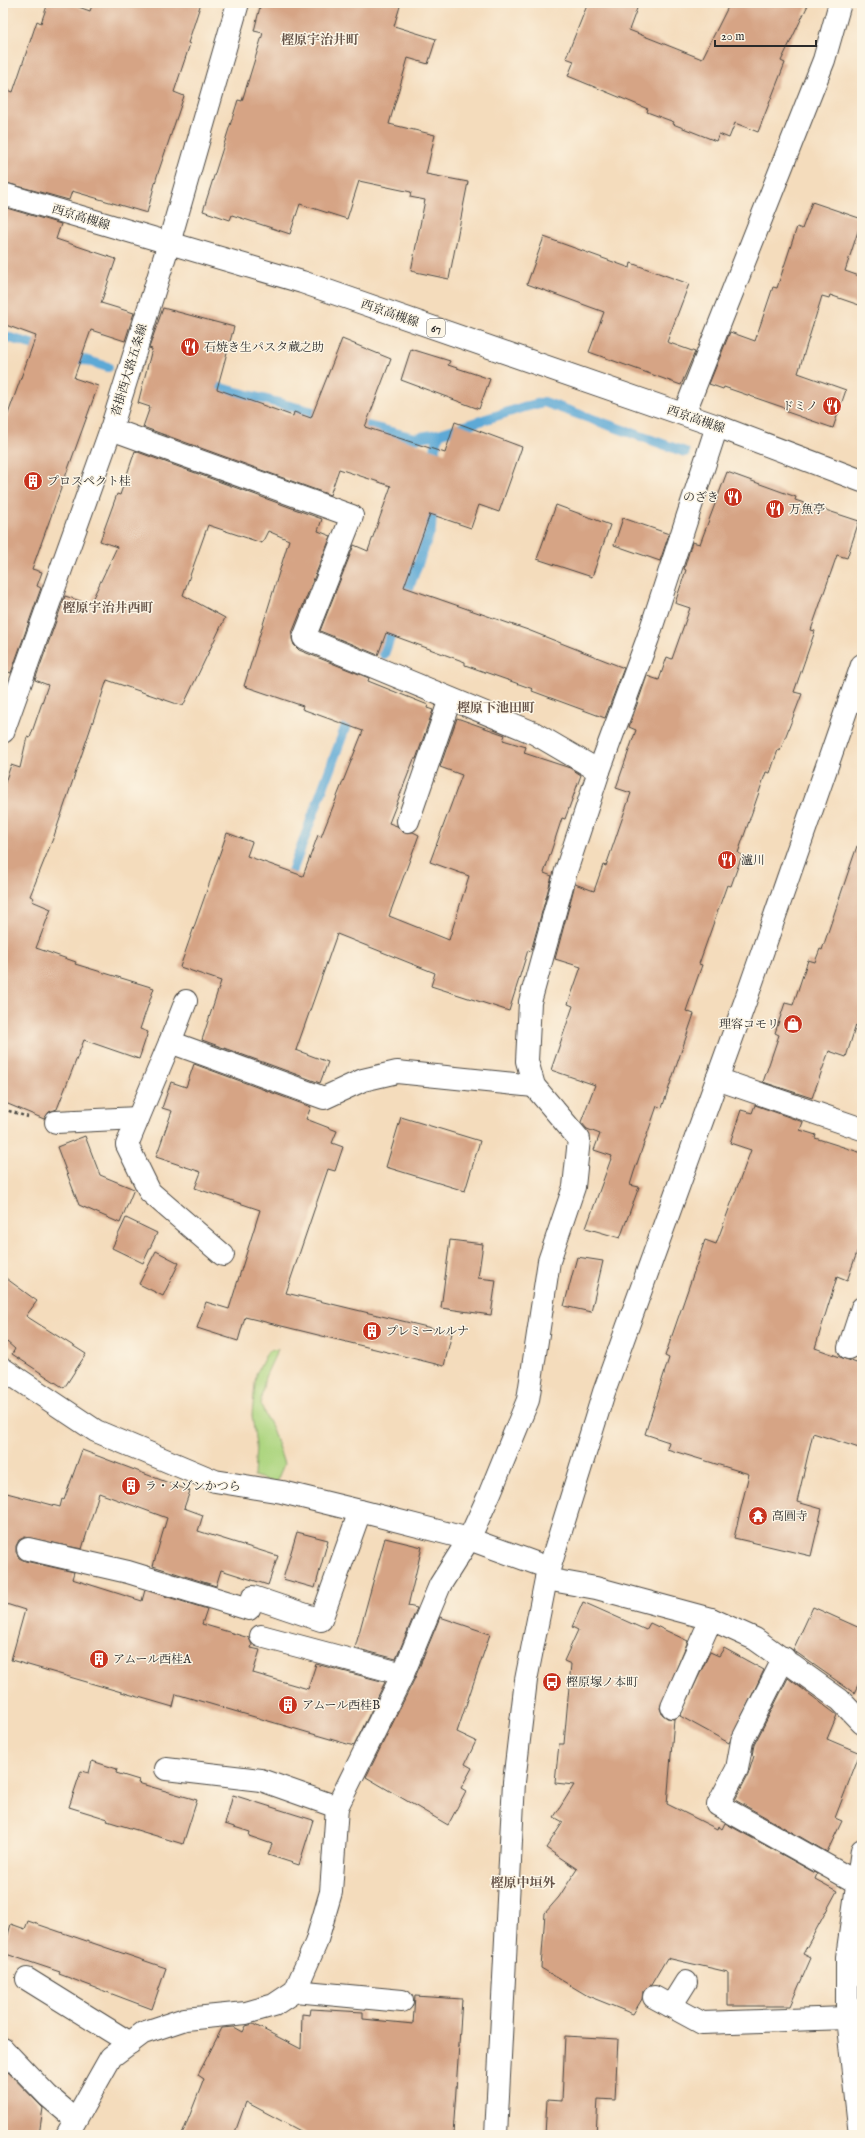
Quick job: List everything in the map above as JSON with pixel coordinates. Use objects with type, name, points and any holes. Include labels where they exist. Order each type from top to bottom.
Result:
[{"type":"street","name":"沓掛西大路五条線","points":[[3,732],[111,429],[169,243],[238,3]]},
{"type":"street","points":[[684,414],[824,60],[840,3]]},
{"type":"street","name":"西京高槻線","points":[[3,194],[302,282],[684,414],[862,481]]},
{"type":"street","points":[[3,2049],[48,2096],[71,2127],[111,2057],[143,2033],[185,2019],[246,2013],[274,2005],[295,1990],[316,1943],[330,1892],[337,1807],[403,1674],[440,1585],[469,1539],[490,1493],[528,1400],[549,1261],[574,1187],[579,1138],[534,1086],[527,1061],[530,1002],[566,871],[599,771],[648,638],[717,426]]},
{"type":"street","points":[[111,429],[352,516],[304,638],[450,699],[534,732],[599,771]]},
{"type":"street","points":[[496,2135],[514,1782],[526,1680],[548,1573],[604,1392],[717,1079],[862,665]]},
{"type":"street","points":[[408,821],[450,699]]},
{"type":"street","points":[[186,1001],[127,1145],[150,1192],[223,1255]]},
{"type":"street","points":[[170,1042],[324,1098],[363,1080],[397,1072],[534,1086]]},
{"type":"street","points":[[717,1079],[862,1129]]},
{"type":"street","points":[[56,1122],[138,1118]]},
{"type":"street","points":[[849,1348],[862,1308]]},
{"type":"street","points":[[3,1369],[96,1431],[215,1481],[282,1492],[469,1539],[548,1573],[596,1588],[711,1619],[756,1639],[784,1658],[840,1700],[862,1724]]},
{"type":"street","points":[[28,1548],[128,1572],[249,1609],[253,1597],[321,1620],[360,1511]]},
{"type":"street","points":[[672,1707],[711,1619]]},
{"type":"street","points":[[261,1636],[403,1674]]},
{"type":"street","points":[[784,1658],[742,1741],[737,1769],[718,1805],[856,1882]]},
{"type":"street","points":[[166,1769],[260,1780],[337,1807]]},
{"type":"street","points":[[860,2135],[847,2018],[847,1957],[856,1882],[862,1850]]},
{"type":"street","points":[[27,1979],[130,2043]]},
{"type":"street","points":[[686,1982],[662,2001],[702,2023],[847,2018]]},
{"type":"street","points":[[295,1990],[402,2001]]},
{"type":"green space","points":[[278,1349],[265,1377],[260,1404],[273,1431],[284,1464],[276,1483],[254,1476],[256,1446],[252,1415],[256,1374],[268,1351]]},
{"type":"building","points":[[48,3],[67,3],[90,11],[93,3],[201,3],[188,43],[190,44],[174,92],[184,96],[157,176],[147,213],[72,191],[69,200],[3,182],[3,88],[13,92],[37,21],[41,23]]},
{"type":"building","points":[[261,3],[401,3],[394,26],[436,39],[428,64],[408,58],[389,124],[435,135],[426,174],[468,182],[449,279],[411,271],[425,200],[410,197],[411,192],[359,181],[347,219],[300,204],[290,234],[232,215],[230,220],[203,211],[238,100],[242,101],[263,33],[254,31]]},
{"type":"building","points":[[588,3],[639,3],[629,30],[702,59],[730,3],[809,3],[781,61],[785,63],[758,132],[735,123],[729,138],[719,134],[716,141],[673,124],[674,122],[647,112],[648,109],[568,76],[574,61],[566,58]]},
{"type":"building","points":[[812,202],[862,219],[845,271],[862,277],[862,306],[830,295],[829,298],[822,296],[798,373],[846,390],[833,428],[787,412],[788,409],[724,387],[723,389],[709,384],[730,332],[755,341],[773,287],[777,288],[797,227],[802,229]]},
{"type":"building","points":[[3,207],[61,224],[56,239],[116,259],[101,303],[134,313],[125,341],[91,330],[74,378],[98,386],[32,569],[42,572],[37,586],[41,588],[11,673],[3,670],[3,428],[36,336],[3,324]]},
{"type":"building","points":[[544,237],[630,268],[631,263],[689,284],[667,342],[695,352],[681,385],[589,352],[604,312],[527,284]]},
{"type":"building","points":[[163,308],[234,327],[217,389],[293,416],[294,412],[311,418],[342,339],[391,359],[365,427],[445,453],[455,422],[522,447],[499,512],[479,505],[471,528],[430,514],[404,587],[528,630],[624,668],[605,718],[532,691],[533,689],[465,665],[465,662],[386,633],[378,655],[320,631],[354,545],[368,551],[391,486],[339,469],[330,495],[143,427],[150,407],[138,403],[152,349],[149,348]]},
{"type":"building","points":[[411,349],[450,361],[448,365],[490,379],[479,409],[401,380]]},
{"type":"building","points":[[135,451],[322,519],[318,531],[331,536],[292,633],[294,645],[299,650],[369,678],[368,681],[428,705],[427,708],[433,710],[416,759],[414,759],[389,823],[397,826],[404,833],[413,832],[419,835],[389,916],[449,940],[469,876],[430,862],[462,775],[440,767],[457,718],[505,735],[503,740],[526,747],[524,753],[570,768],[581,775],[565,819],[562,818],[544,873],[552,876],[531,951],[528,950],[509,1011],[431,986],[435,973],[337,934],[296,1050],[328,1062],[320,1083],[202,1040],[221,981],[180,967],[227,833],[252,842],[247,856],[303,876],[318,835],[321,837],[363,731],[302,709],[303,706],[244,686],[289,540],[268,531],[262,543],[208,525],[183,595],[225,618],[183,706],[107,680],[54,836],[30,896],[34,898],[32,901],[51,909],[36,948],[76,962],[75,964],[154,988],[140,1029],[148,1032],[139,1059],[84,1040],[57,1109],[49,1112],[44,1119],[3,1102],[3,788],[11,765],[20,768],[27,737],[30,738],[48,685],[35,680],[65,596],[90,604],[117,547],[100,541],[117,494],[120,495]]},
{"type":"building","points":[[727,472],[796,497],[795,500],[859,521],[847,558],[837,555],[811,630],[815,631],[794,692],[802,694],[780,751],[778,750],[770,773],[766,772],[738,853],[742,855],[731,886],[727,885],[699,964],[702,965],[686,1011],[694,1014],[662,1108],[657,1106],[634,1172],[630,1185],[639,1187],[620,1238],[586,1228],[612,1156],[594,1150],[600,1134],[587,1129],[581,1122],[595,1085],[551,1070],[573,1006],[568,1004],[581,967],[555,959],[575,884],[594,891],[603,865],[606,866],[631,793],[616,788],[636,730],[629,727],[647,676],[659,680],[667,657],[672,659],[690,608],[675,603],[686,570],[684,569],[692,542],[700,544]]},
{"type":"building","points":[[556,505],[610,525],[592,577],[537,559]]},
{"type":"building","points":[[623,518],[669,534],[660,561],[614,545]]},
{"type":"building","points":[[857,846],[862,846],[862,1027],[856,1025],[846,1057],[829,1051],[812,1098],[763,1082],[779,1035],[775,1033],[785,1003],[793,1005],[808,960],[815,962],[820,949],[822,950]]},
{"type":"building","points":[[194,1064],[311,1107],[306,1119],[337,1131],[332,1143],[343,1147],[335,1171],[328,1169],[286,1293],[452,1333],[444,1366],[245,1317],[238,1341],[197,1328],[206,1302],[229,1309],[260,1210],[195,1188],[201,1172],[156,1157],[172,1111],[162,1108],[171,1082],[186,1087]]},
{"type":"building","points":[[755,1105],[803,1122],[800,1130],[816,1135],[815,1138],[862,1153],[862,1238],[847,1281],[837,1277],[815,1348],[862,1365],[862,1449],[813,1433],[797,1502],[822,1509],[811,1556],[734,1538],[749,1474],[667,1449],[669,1442],[645,1434],[669,1358],[665,1356],[705,1240],[716,1244],[751,1150],[730,1143],[741,1110],[752,1113]]},
{"type":"building","points":[[401,1117],[480,1141],[465,1191],[386,1167]]},
{"type":"building","points":[[85,1136],[100,1175],[134,1189],[120,1223],[79,1205],[57,1147]]},
{"type":"building","points":[[126,1218],[157,1233],[143,1263],[112,1248]]},
{"type":"building","points":[[450,1240],[483,1244],[478,1278],[496,1280],[491,1315],[441,1308]]},
{"type":"building","points":[[156,1251],[179,1263],[163,1296],[139,1284]]},
{"type":"building","points":[[577,1257],[603,1261],[591,1312],[564,1306]]},
{"type":"building","points":[[3,1276],[37,1301],[26,1316],[86,1354],[64,1388],[12,1354],[15,1349],[7,1342],[3,1347]]},
{"type":"building","points":[[82,1450],[190,1491],[184,1508],[203,1515],[198,1531],[278,1556],[268,1585],[221,1570],[216,1586],[153,1566],[167,1518],[99,1493],[82,1549],[25,1537],[19,1540],[16,1546],[16,1552],[19,1558],[25,1561],[74,1572],[72,1579],[142,1601],[145,1590],[207,1609],[202,1624],[249,1638],[252,1645],[251,1648],[260,1650],[253,1673],[308,1689],[316,1664],[385,1682],[354,1746],[176,1694],[173,1707],[11,1660],[25,1610],[3,1603],[3,1492],[60,1507],[62,1499],[64,1500]]},
{"type":"building","points":[[297,1532],[328,1540],[315,1588],[283,1579]]},
{"type":"building","points":[[385,1538],[422,1547],[408,1606],[417,1608],[396,1659],[355,1648]]},
{"type":"building","points":[[583,1602],[646,1630],[650,1623],[688,1641],[660,1708],[662,1714],[667,1718],[674,1719],[667,1804],[717,1829],[718,1826],[722,1829],[725,1823],[817,1874],[815,1879],[837,1891],[803,1954],[811,1958],[790,2006],[728,2006],[728,1972],[667,1958],[651,1985],[643,1991],[642,1999],[633,2014],[588,1996],[541,1968],[545,1913],[559,1897],[577,1869],[546,1848],[563,1822],[554,1817],[574,1785],[555,1783],[559,1744],[564,1744],[571,1664],[564,1661],[578,1630],[572,1627]]},
{"type":"building","points":[[813,1607],[862,1629],[862,1677],[854,1693],[793,1650]]},
{"type":"building","points":[[440,1617],[490,1634],[457,1732],[476,1741],[465,1764],[472,1768],[461,1788],[466,1791],[448,1825],[366,1777],[414,1680]]},
{"type":"building","points":[[724,1648],[764,1670],[729,1743],[680,1716],[710,1652],[719,1656]]},
{"type":"building","points":[[788,1678],[837,1715],[827,1739],[860,1753],[835,1818],[842,1821],[827,1852],[735,1800],[748,1775],[754,1756],[752,1755],[754,1745]]},
{"type":"building","points":[[92,1761],[117,1769],[116,1773],[139,1780],[138,1783],[197,1800],[183,1844],[107,1821],[108,1819],[69,1807],[81,1771],[89,1773]]},
{"type":"building","points":[[233,1795],[313,1820],[299,1865],[268,1855],[272,1844],[249,1836],[250,1832],[225,1824]]},
{"type":"building","points":[[28,1921],[166,1968],[152,2009],[59,1974],[60,1972],[3,1953],[11,1924],[25,1929]]},
{"type":"building","points":[[415,1996],[462,1999],[453,2135],[308,2135],[246,2102],[234,2135],[182,2135],[204,2079],[198,2075],[222,2028],[234,2027],[243,2032],[246,2026],[253,2024],[301,2049],[302,2014],[310,2015],[311,2009],[363,2012],[363,2019],[413,2024]]},
{"type":"building","points":[[565,2036],[618,2039],[615,2100],[598,2099],[596,2135],[545,2135],[547,2100],[562,2101]]},
{"type":"building","points":[[3,2067],[43,2108],[39,2135],[3,2135]]},
{"type":"waterway","points":[[3,336],[45,348]]},
{"type":"waterway","points":[[68,355],[108,367]]},
{"type":"waterway","points":[[205,384],[325,415]]},
{"type":"waterway","points":[[352,422],[415,438],[439,434],[544,402],[685,452]]},
{"type":"waterway","points":[[432,462],[439,434]]},
{"type":"waterway","points":[[404,601],[431,529],[432,513],[427,504]]},
{"type":"waterway","points":[[384,654],[396,622]]},
{"type":"waterway","points":[[287,885],[351,712]]},
{"type":"place","name":"石焼き生パスタ蔵之助","points":[[190,347]]},
{"type":"place","name":"ドミノ","points":[[832,406]]},
{"type":"place","name":"プロスペクト桂","points":[[33,481]]},
{"type":"place","name":"のざき","points":[[733,497]]},
{"type":"place","name":"万魚亭","points":[[775,509]]},
{"type":"place","name":"瀘川","points":[[727,860]]},
{"type":"place","name":"理容コモリ","points":[[793,1024]]},
{"type":"place","name":"プレミールルナ","points":[[372,1331]]},
{"type":"place","name":"ラ・メゾンかつら","points":[[131,1486]]},
{"type":"place","name":"高圓寺","points":[[758,1516]]},
{"type":"place","name":"アムール西桂A","points":[[99,1659]]},
{"type":"place","name":"樫原塚ノ本町","points":[[552,1682]]},
{"type":"place","name":"アムール西桂B","points":[[288,1705]]},
{"type":"district","name":"樫原宇治井町","points":[[320,39]]},
{"type":"district","name":"樫原宇治井西町","points":[[108,607]]},
{"type":"district","name":"樫原下池田町","points":[[496,707]]},
{"type":"district","name":"樫原中垣外","points":[[523,1882]]}]
